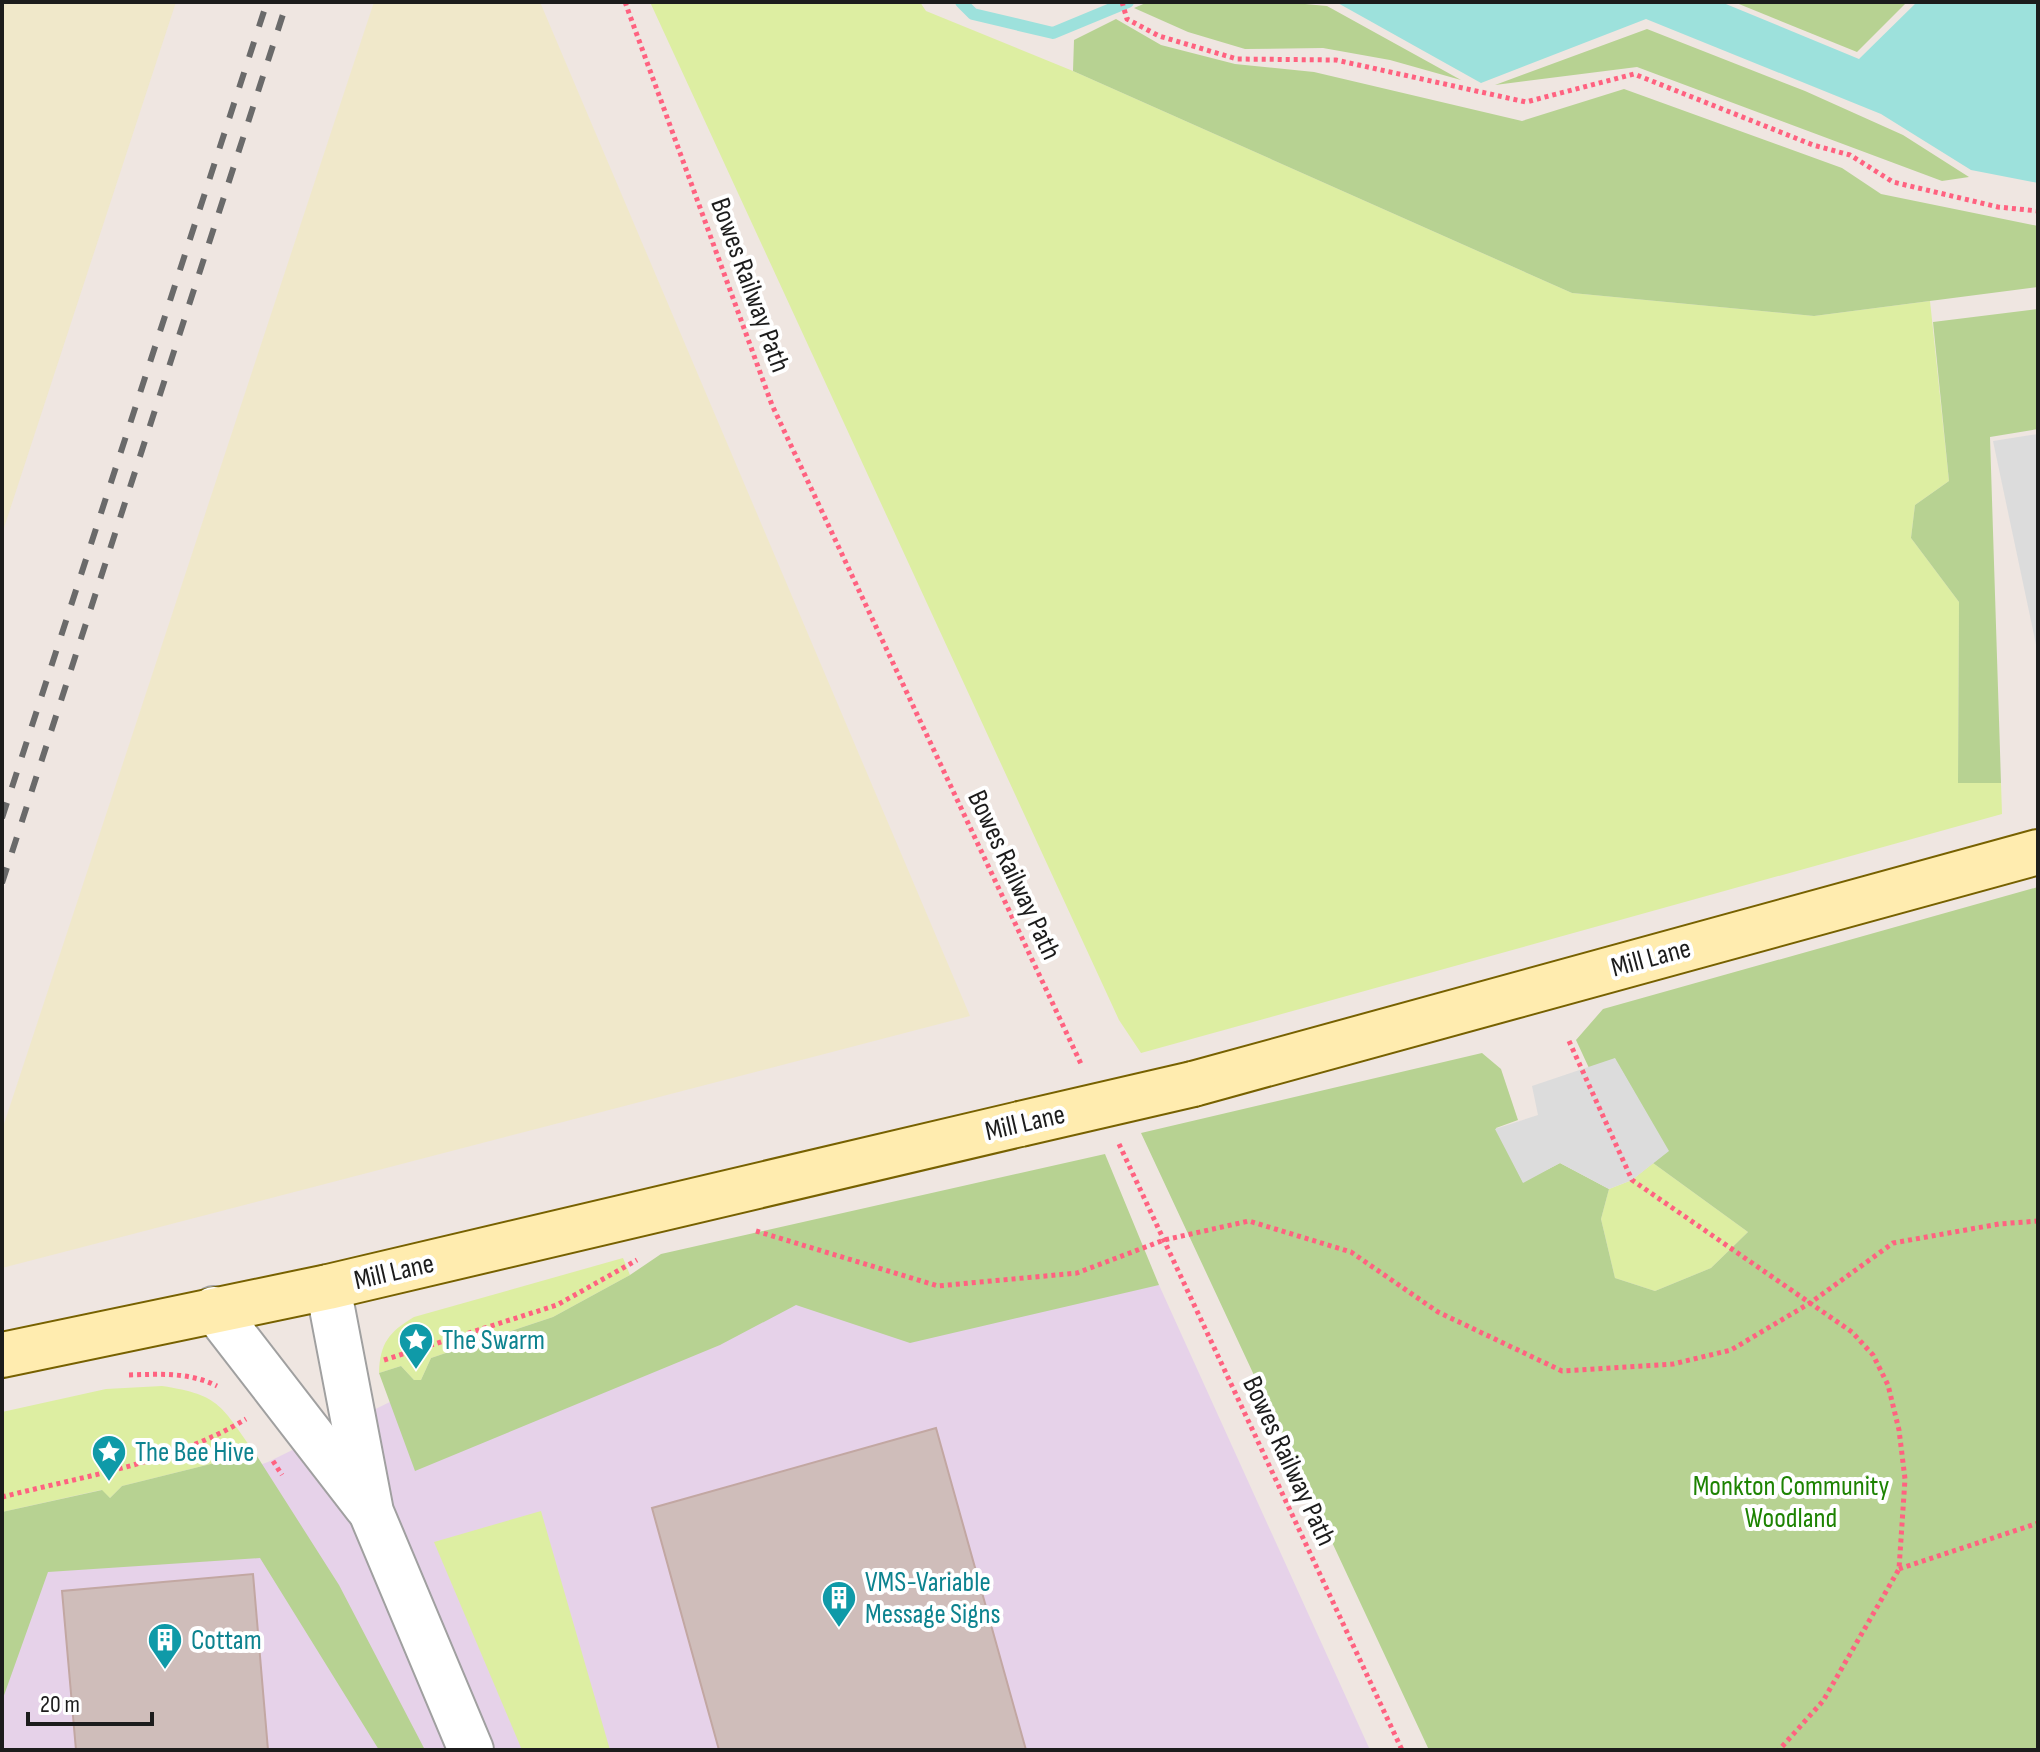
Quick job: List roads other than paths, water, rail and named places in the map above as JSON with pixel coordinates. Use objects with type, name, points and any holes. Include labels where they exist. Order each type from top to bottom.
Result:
[{"type":"main road","name":"Mill Lane","points":[[2,1355],[328,1287],[1193,1084],[2038,852]]},
{"type":"street","points":[[328,1287],[371,1512],[471,1750]]},
{"type":"street","points":[[214,1309],[371,1512]]},
{"type":"water","points":[[1336,2],[1721,2],[1859,59],[1917,2],[2038,2],[2038,183],[1971,170],[1881,114],[1646,19],[1481,83]]},
{"type":"waterway","points":[[961,2],[973,14],[1053,33],[1128,2]]},
{"type":"railway","points":[[2,818],[267,2]]},
{"type":"railway","points":[[2,883],[287,2]]},
{"type":"place","name":"The Swarm","points":[[416,1371]]},
{"type":"place","name":"The Bee Hive","points":[[109,1483]]},
{"type":"place","name":"VMS-Variable Message Signs","points":[[839,1629]]},
{"type":"place","name":"Cottam","points":[[165,1671]]},
{"type":"park label","name":"Monkton Community Woodland","points":[[1791,1502]]}]
